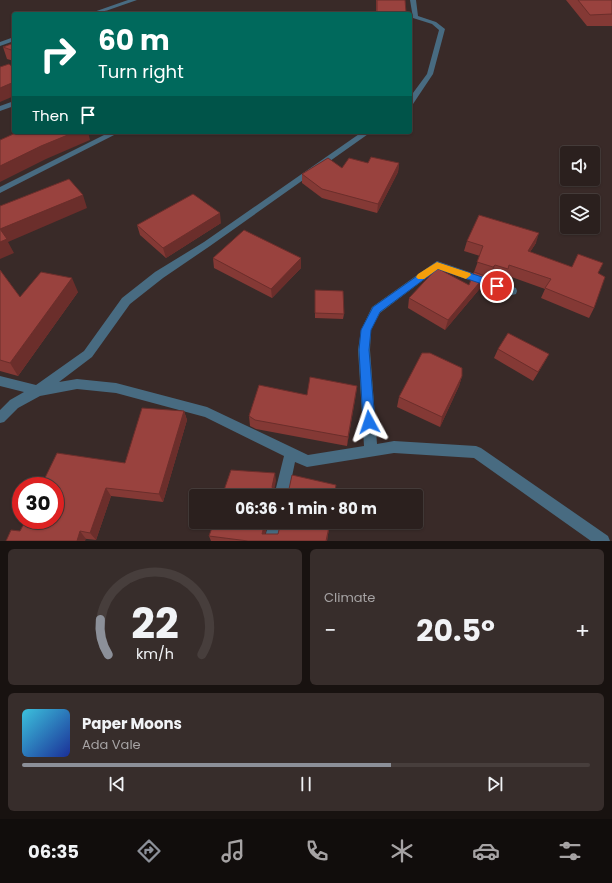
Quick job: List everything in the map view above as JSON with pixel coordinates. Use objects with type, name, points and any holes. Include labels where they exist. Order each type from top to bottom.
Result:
[{"type":"street","points":[[97,12],[134,0]]},
{"type":"street","points":[[412,99],[430,74],[442,29],[434,23],[415,17],[413,0]]},
{"type":"street","points":[[0,44],[12,40]]},
{"type":"street","points":[[0,109],[12,104]]},
{"type":"street","points":[[0,190],[112,134]]},
{"type":"street","points":[[0,418],[14,404],[38,391],[88,354],[126,301],[159,275],[207,244],[364,134]]},
{"type":"street","points":[[371,450],[364,350],[366,330],[376,310],[437,265],[512,291]]},
{"type":"street","points":[[0,381],[38,391],[77,384],[116,388],[207,412],[307,461],[394,447],[476,452],[603,541]]},
{"type":"street","points":[[283,489],[291,453]]},
{"type":"street","points":[[271,541],[274,529]]},
{"type":"building","points":[[377,0],[405,0],[406,12],[377,12]]},
{"type":"building","points":[[578,0],[612,0],[612,14],[590,15]]},
{"type":"building","points":[[12,44],[12,50],[3,47]]},
{"type":"building","points":[[9,64],[12,66],[12,83],[0,88],[0,67]]},
{"type":"building","points":[[14,134],[70,134],[0,166],[0,140]]},
{"type":"building","points":[[371,157],[399,163],[378,204],[322,189],[302,174],[328,158],[342,168],[349,158],[368,163]]},
{"type":"building","points":[[69,179],[83,195],[0,229],[0,206]]},
{"type":"building","points":[[193,194],[220,213],[163,248],[137,225]]},
{"type":"building","points":[[479,215],[539,233],[528,251],[572,267],[578,254],[603,263],[598,273],[605,277],[594,308],[545,288],[551,279],[509,265],[508,269],[495,265],[493,267],[477,262],[483,246],[467,241]]},
{"type":"building","points":[[0,229],[7,239],[0,242]]},
{"type":"building","points":[[244,230],[301,258],[271,289],[213,258]]},
{"type":"building","points":[[437,268],[469,285],[474,272],[485,276],[448,320],[409,298]]},
{"type":"building","points":[[0,270],[20,297],[41,272],[72,278],[10,363],[0,360]]},
{"type":"building","points":[[315,290],[343,291],[344,314],[315,313]]},
{"type":"building","points":[[508,333],[549,354],[538,372],[498,349]]},
{"type":"building","points":[[422,353],[430,353],[462,368],[462,376],[442,417],[399,397]]},
{"type":"building","points":[[310,377],[357,386],[348,437],[255,420],[249,416],[259,385],[307,395]]},
{"type":"building","points":[[142,408],[184,411],[159,494],[106,488],[90,533],[80,531],[77,541],[6,541],[11,530],[64,529],[64,477],[45,477],[57,453],[125,463]]},
{"type":"building","points":[[231,470],[275,473],[272,487],[273,489],[224,489]]},
{"type":"building","points":[[292,475],[336,485],[335,489],[289,489]]},
{"type":"building","points":[[212,529],[263,529],[262,534],[278,534],[279,529],[329,529],[326,541],[248,541],[209,536]]},
{"type":"slow traffic","points":[[421,277],[437,265],[466,275]]},
{"type":"route","points":[[369,422],[364,350],[366,330],[376,310],[437,265],[497,286]]}]
